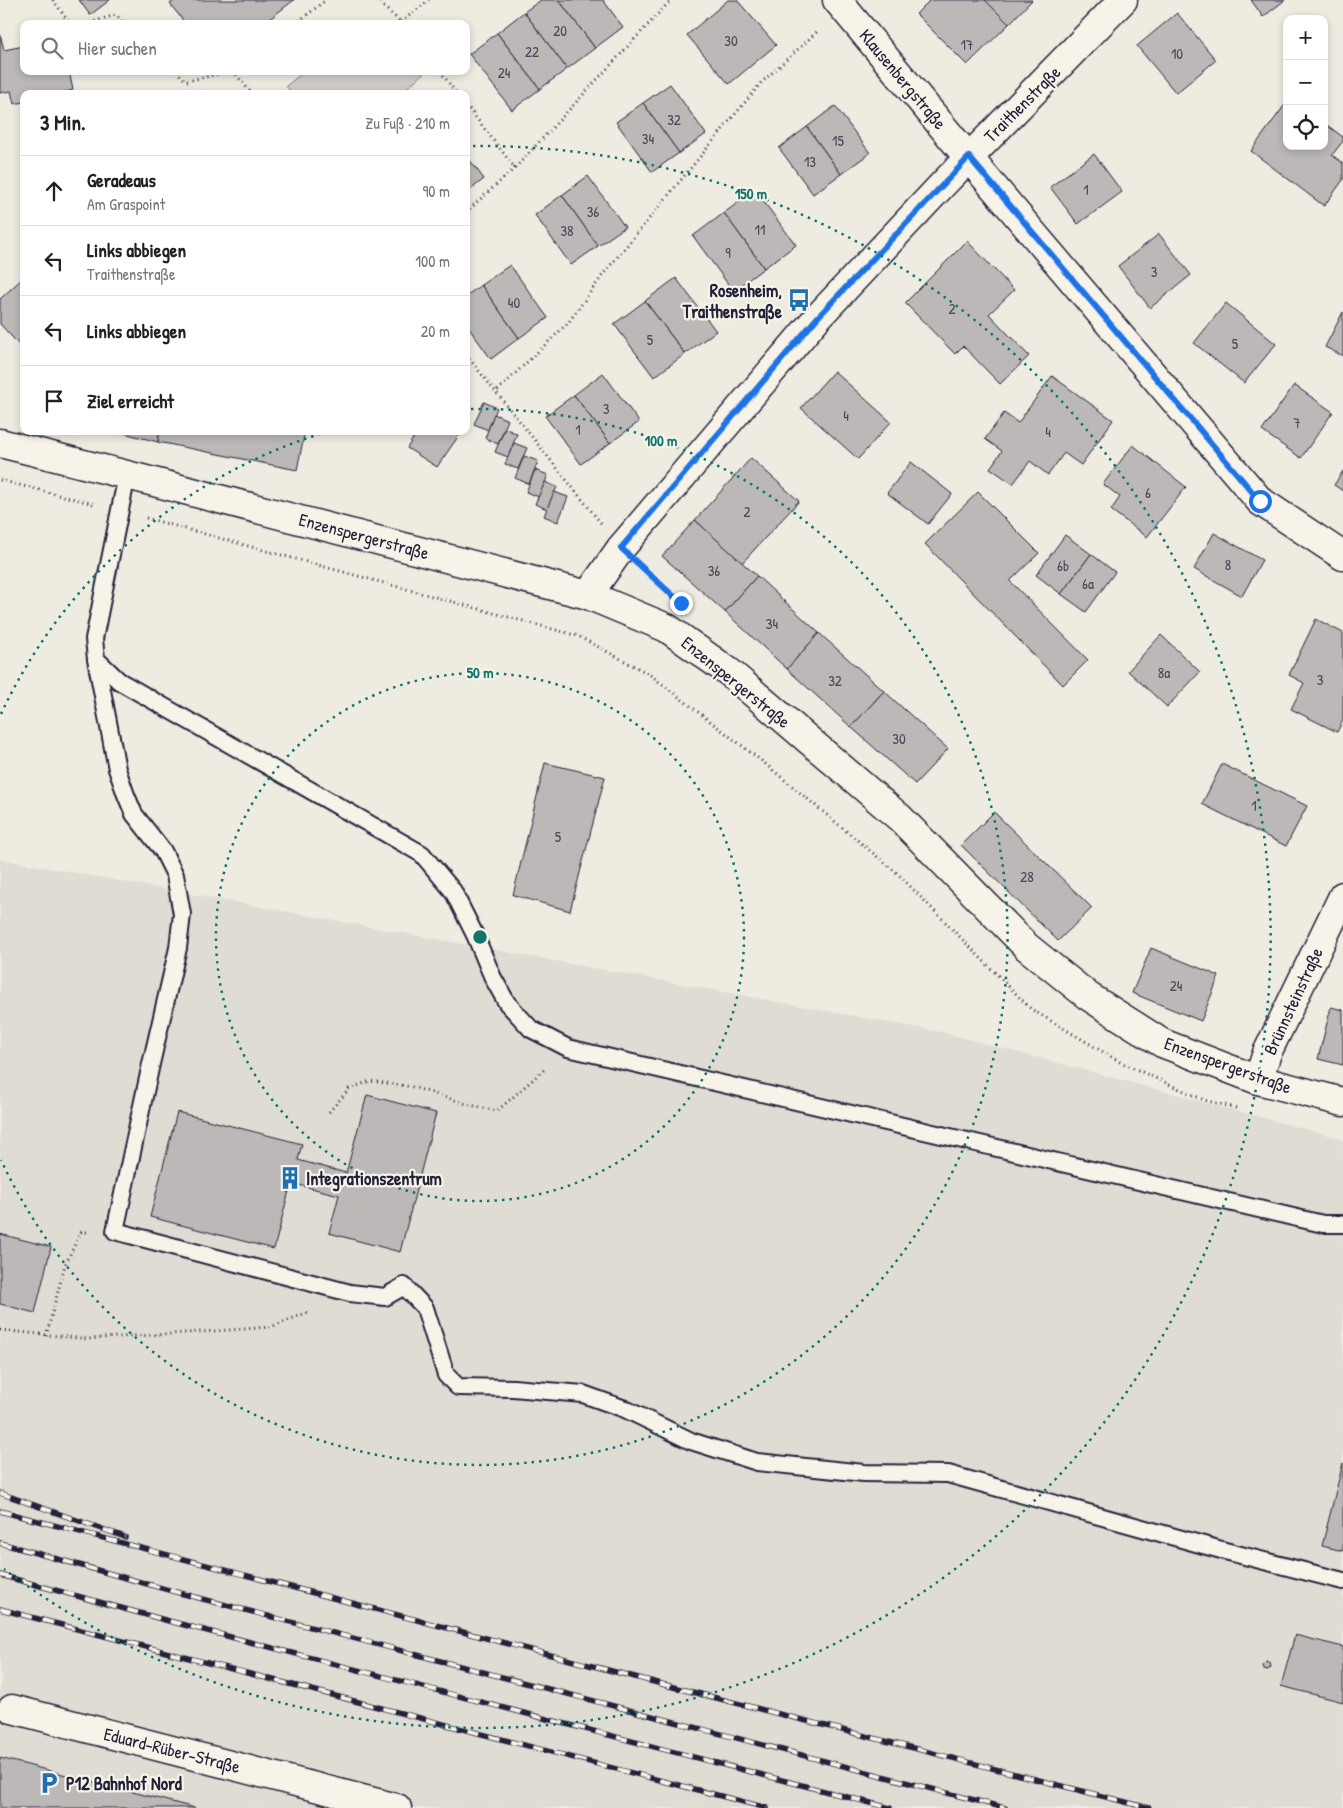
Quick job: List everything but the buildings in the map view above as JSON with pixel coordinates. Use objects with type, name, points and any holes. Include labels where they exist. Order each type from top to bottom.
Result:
[{"type":"street","name":"Traithenstraße","points":[[588,595],[621,548],[817,318],[969,157],[1124,0]]},
{"type":"street","name":"Klausenbergstraße","points":[[840,4],[1260,501],[1343,556]]},
{"type":"street","name":"Enzenspergerstraße","points":[[0,443],[588,595],[667,628],[729,672],[900,818],[1026,947],[1088,996],[1162,1043],[1258,1080],[1343,1102]]},
{"type":"street","name":"Brünnsteinstraße","points":[[1258,1080],[1267,1053],[1343,896]]},
{"type":"street","name":"Eduard-Rüber-Straße","points":[[12,1709],[330,1800],[397,1808]]},
{"type":"lane","points":[[127,475],[94,639],[96,659],[117,769],[134,814],[163,851],[175,875],[182,914],[178,948],[115,1232],[350,1293],[385,1297],[404,1286],[425,1308],[446,1375],[458,1387],[513,1388],[583,1394],[625,1409],[691,1441],[757,1462],[864,1473],[948,1474],[1225,1551],[1343,1581]]},
{"type":"lane","points":[[96,659],[118,682],[422,854],[453,891],[475,935],[493,978],[507,1003],[530,1029],[568,1048],[1322,1224],[1343,1224]]},
{"type":"path","points":[[52,0],[67,20]]},
{"type":"path","points":[[300,20],[326,0]]},
{"type":"path","points":[[376,0],[399,20]]},
{"type":"path","points":[[406,20],[429,0]]},
{"type":"path","points":[[470,208],[515,168],[671,0]]},
{"type":"path","points":[[496,392],[568,323],[605,272],[761,83],[840,4]]},
{"type":"path","points":[[99,20],[116,15],[121,20]]},
{"type":"path","points":[[180,75],[186,81],[214,75]]},
{"type":"path","points":[[236,75],[249,90]]},
{"type":"path","points":[[443,75],[454,90]]},
{"type":"path","points":[[470,110],[515,168]]},
{"type":"path","points":[[470,360],[621,548],[675,596]]},
{"type":"path","points":[[0,480],[578,636],[649,674],[763,762],[897,873],[1031,1009],[1120,1062],[1204,1100],[1239,1109]]},
{"type":"path","points":[[329,1112],[349,1090],[370,1081],[413,1087],[470,1105],[497,1111],[568,1048]]},
{"type":"path","points":[[46,1336],[65,1266],[81,1232],[115,1232]]},
{"type":"path","points":[[0,1330],[87,1339],[271,1327],[350,1293]]},
{"type":"shaded area","points":[[300,75],[421,75],[405,90],[290,90],[286,86]]},
{"type":"shaded area","points":[[0,859],[941,1032],[1343,1139],[1343,1808],[0,1808],[0,1689],[3,1676],[0,1675]]},
{"type":"railway","points":[[0,1493],[125,1537]]},
{"type":"railway","points":[[0,1511],[677,1688],[1149,1808]]},
{"type":"railway","points":[[0,1543],[176,1592],[1005,1808]]},
{"type":"railway","points":[[0,1575],[165,1620],[890,1808]]},
{"type":"railway","points":[[0,1609],[767,1808]]},
{"type":"place","name":"Rosenheim, Traithenstraße","points":[[799,300]]},
{"type":"place","name":"Integrationszentrum","points":[[290,1178]]},
{"type":"place","name":"P12 Bahnhof Nord","points":[[49,1783]]},
{"type":"route","points":[[681,603],[621,548],[817,318],[969,157],[1260,501]]}]
